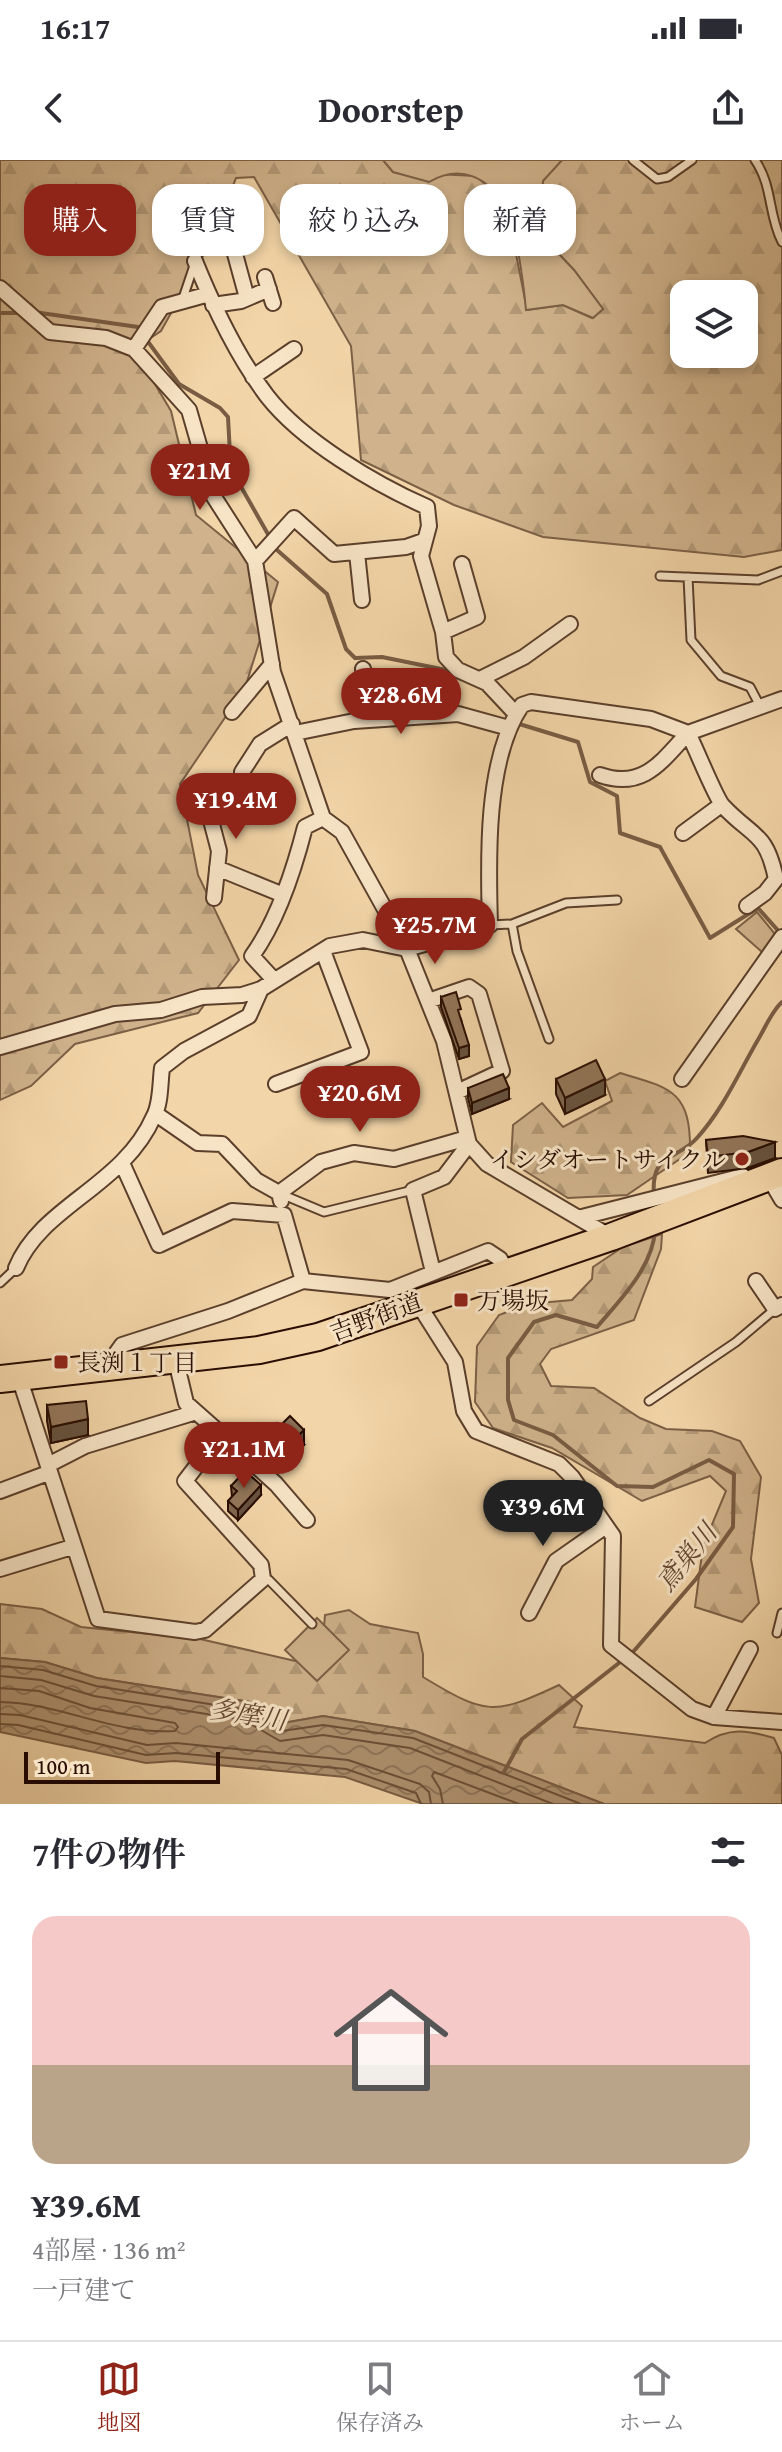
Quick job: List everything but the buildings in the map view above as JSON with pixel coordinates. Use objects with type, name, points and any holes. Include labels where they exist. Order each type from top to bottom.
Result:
[{"type":"highway","name":"吉野街道","points":[[10,1378],[259,1350],[318,1337],[611,1237],[656,1208],[774,1183]]},
{"type":"street","points":[[236,256],[247,298]]},
{"type":"street","points":[[195,261],[211,300],[253,377],[269,399],[328,451],[427,507],[429,526],[421,556],[443,632],[446,657],[458,670],[480,679],[511,723]]},
{"type":"street","points":[[0,288],[50,332],[106,338],[134,349],[189,410],[214,497],[255,561],[272,664],[323,818],[342,832],[407,949],[444,1041],[468,1141],[487,1164],[582,1217],[611,1237]]},
{"type":"street","points":[[134,349],[162,307],[182,302],[247,298],[269,290]]},
{"type":"street","points":[[253,377],[294,349]]},
{"type":"street","points":[[255,561],[294,518],[334,554],[406,547],[423,541]]},
{"type":"street","points":[[357,553],[362,600]]},
{"type":"street","points":[[443,632],[477,617],[462,564]]},
{"type":"street","points":[[480,679],[524,657],[570,624]]},
{"type":"street","points":[[232,712],[272,664]]},
{"type":"street","points":[[363,669],[377,719]]},
{"type":"street","points":[[600,775],[619,781],[653,772],[688,733],[782,699]]},
{"type":"street","points":[[0,1047],[115,1014],[161,1010],[202,997],[261,989],[323,951],[350,941],[363,940],[407,949],[490,925],[488,837],[511,723],[522,705],[531,702],[651,719],[688,733],[721,805],[754,830],[770,850],[776,879],[747,906]]},
{"type":"street","points":[[242,772],[260,744],[293,729],[458,714],[511,723]]},
{"type":"street","points":[[203,790],[219,851],[214,898]]},
{"type":"street","points":[[683,833],[721,805]]},
{"type":"street","points":[[274,980],[252,956],[279,913],[281,894],[288,883],[305,827],[323,818]]},
{"type":"street","points":[[217,868],[281,894]]},
{"type":"street","points":[[682,1079],[780,938]]},
{"type":"street","points":[[276,1084],[361,1052],[323,951]]},
{"type":"street","points":[[428,1001],[469,987],[479,994],[502,1071],[457,1092]]},
{"type":"street","points":[[16,1268],[24,1247],[44,1225],[73,1206],[122,1163],[156,1114],[162,1068],[184,1051],[249,1016],[261,989]]},
{"type":"street","points":[[156,1114],[198,1143],[222,1144],[256,1180],[279,1193],[303,1281]]},
{"type":"street","points":[[279,1193],[321,1162],[354,1153],[394,1159],[468,1141]]},
{"type":"street","points":[[433,1272],[413,1190],[444,1177],[468,1141]]},
{"type":"street","points":[[122,1163],[159,1245],[232,1211],[284,1215]]},
{"type":"street","points":[[582,1217],[656,1208]]},
{"type":"street","points":[[105,1368],[122,1345],[228,1311],[303,1281],[390,1290],[488,1251],[500,1259],[507,1271]]},
{"type":"street","points":[[756,1281],[778,1307]]},
{"type":"street","points":[[417,1302],[455,1362],[464,1411],[476,1431],[559,1464],[606,1526],[615,1548],[611,1645],[692,1709],[714,1717],[782,1722]]},
{"type":"street","points":[[176,1361],[186,1403],[193,1413],[276,1484],[307,1520]]},
{"type":"street","points":[[10,1378],[48,1469],[98,1619],[195,1632],[205,1630],[263,1579],[261,1565],[185,1481],[221,1434]]},
{"type":"street","points":[[0,1491],[48,1469],[85,1446],[193,1413]]},
{"type":"street","points":[[529,1613],[556,1561],[606,1526]]},
{"type":"street","points":[[0,1569],[72,1547]]},
{"type":"street","points":[[714,1717],[750,1649]]},
{"type":"lane","points":[[633,160],[657,179],[668,177],[692,160]]},
{"type":"lane","points":[[755,160],[770,190],[775,229],[782,242]]},
{"type":"lane","points":[[182,302],[197,256]]},
{"type":"lane","points":[[660,576],[758,580],[782,571]]},
{"type":"lane","points":[[688,577],[691,640],[721,676],[750,687],[761,707]]},
{"type":"lane","points":[[490,925],[512,924],[566,903],[617,900]]},
{"type":"lane","points":[[512,924],[517,951],[549,1039]]},
{"type":"lane","points":[[279,1193],[324,1212],[413,1190]]},
{"type":"lane","points":[[0,1283],[16,1268]]},
{"type":"lane","points":[[649,1401],[736,1342],[778,1307]]},
{"type":"lane","points":[[263,1579],[269,1580],[312,1624]]},
{"type":"lane","points":[[777,1633],[782,1613]]},
{"type":"green space","points":[[0,160],[383,160],[393,172],[477,176],[484,184],[464,184],[464,256],[516,256],[527,310],[563,305],[592,318],[603,309],[561,256],[576,256],[576,184],[543,184],[562,160],[782,160],[782,550],[744,557],[543,537],[454,505],[361,460],[351,346],[299,256],[448,256],[448,184],[280,184],[280,222],[264,194],[264,184],[258,184],[254,177],[236,178],[234,184],[152,184],[152,256],[203,256],[161,331],[134,349],[171,411],[196,515],[278,582],[245,688],[180,784],[198,875],[239,960],[198,1013],[75,1044],[31,1086],[0,1100]]},
{"type":"green space","points":[[383,160],[562,160],[543,184],[486,184],[462,174],[451,174],[429,182],[393,172]]},
{"type":"green space","points":[[561,256],[603,309],[593,318],[563,305],[526,310],[519,257]]},
{"type":"green space","points":[[757,912],[775,934],[762,952],[736,929]]},
{"type":"green space","points":[[620,1073],[665,1089],[682,1104],[687,1116],[690,1152],[627,1195],[568,1198],[511,1162],[513,1125],[542,1103],[563,1127],[612,1101],[605,1081]]},
{"type":"green space","points":[[662,1234],[661,1249],[634,1320],[551,1349],[540,1364],[551,1386],[594,1388],[640,1418],[666,1429],[712,1431],[740,1441],[761,1477],[751,1559],[759,1603],[742,1622],[695,1607],[703,1546],[726,1491],[710,1476],[642,1501],[552,1448],[493,1428],[475,1402],[477,1346],[499,1315],[528,1304],[572,1300],[592,1279],[593,1267],[623,1247]]},
{"type":"green space","points":[[0,1604],[42,1609],[81,1627],[200,1639],[313,1665],[322,1651],[325,1615],[349,1610],[370,1624],[418,1633],[423,1654],[423,1677],[476,1704],[504,1706],[559,1685],[582,1706],[574,1727],[705,1743],[730,1732],[774,1738],[782,1755],[782,1804],[604,1804],[415,1731],[323,1716],[283,1723],[250,1702],[97,1678],[45,1662],[0,1658]]},
{"type":"green space","points":[[317,1618],[349,1650],[317,1681],[285,1650]]},
{"type":"water","name":"多摩川","points":[[0,1658],[45,1662],[97,1678],[250,1702],[283,1723],[323,1716],[415,1731],[604,1804],[423,1804],[345,1777],[175,1761],[146,1763],[0,1732]]},
{"type":"waterway","points":[[34,312],[138,327],[141,332]]},
{"type":"waterway","points":[[0,313],[21,313]]},
{"type":"waterway","points":[[146,339],[179,384],[220,408],[228,417],[230,454],[240,485],[277,550],[327,594],[346,649],[355,658],[382,657],[451,671]]},
{"type":"waterway","points":[[516,723],[578,742],[590,782],[617,796],[620,833],[660,847],[710,938],[758,908],[781,934]]},
{"type":"waterway","points":[[654,1197],[656,1172],[661,1164],[689,1145],[707,1126],[782,1002]]},
{"type":"waterway","name":"鳶巣川","points":[[504,1772],[522,1739],[633,1652],[696,1579],[733,1527],[734,1474],[709,1460],[653,1487],[617,1486],[553,1435],[514,1420],[508,1400],[508,1358],[534,1322],[556,1315],[597,1327],[642,1270],[653,1244],[655,1230]]},
{"type":"place","name":"イシダオートサイクル","points":[[742,1159]]},
{"type":"place","name":"万場坂","points":[[461,1300]]},
{"type":"place","name":"長渕１丁目","points":[[61,1362]]}]
